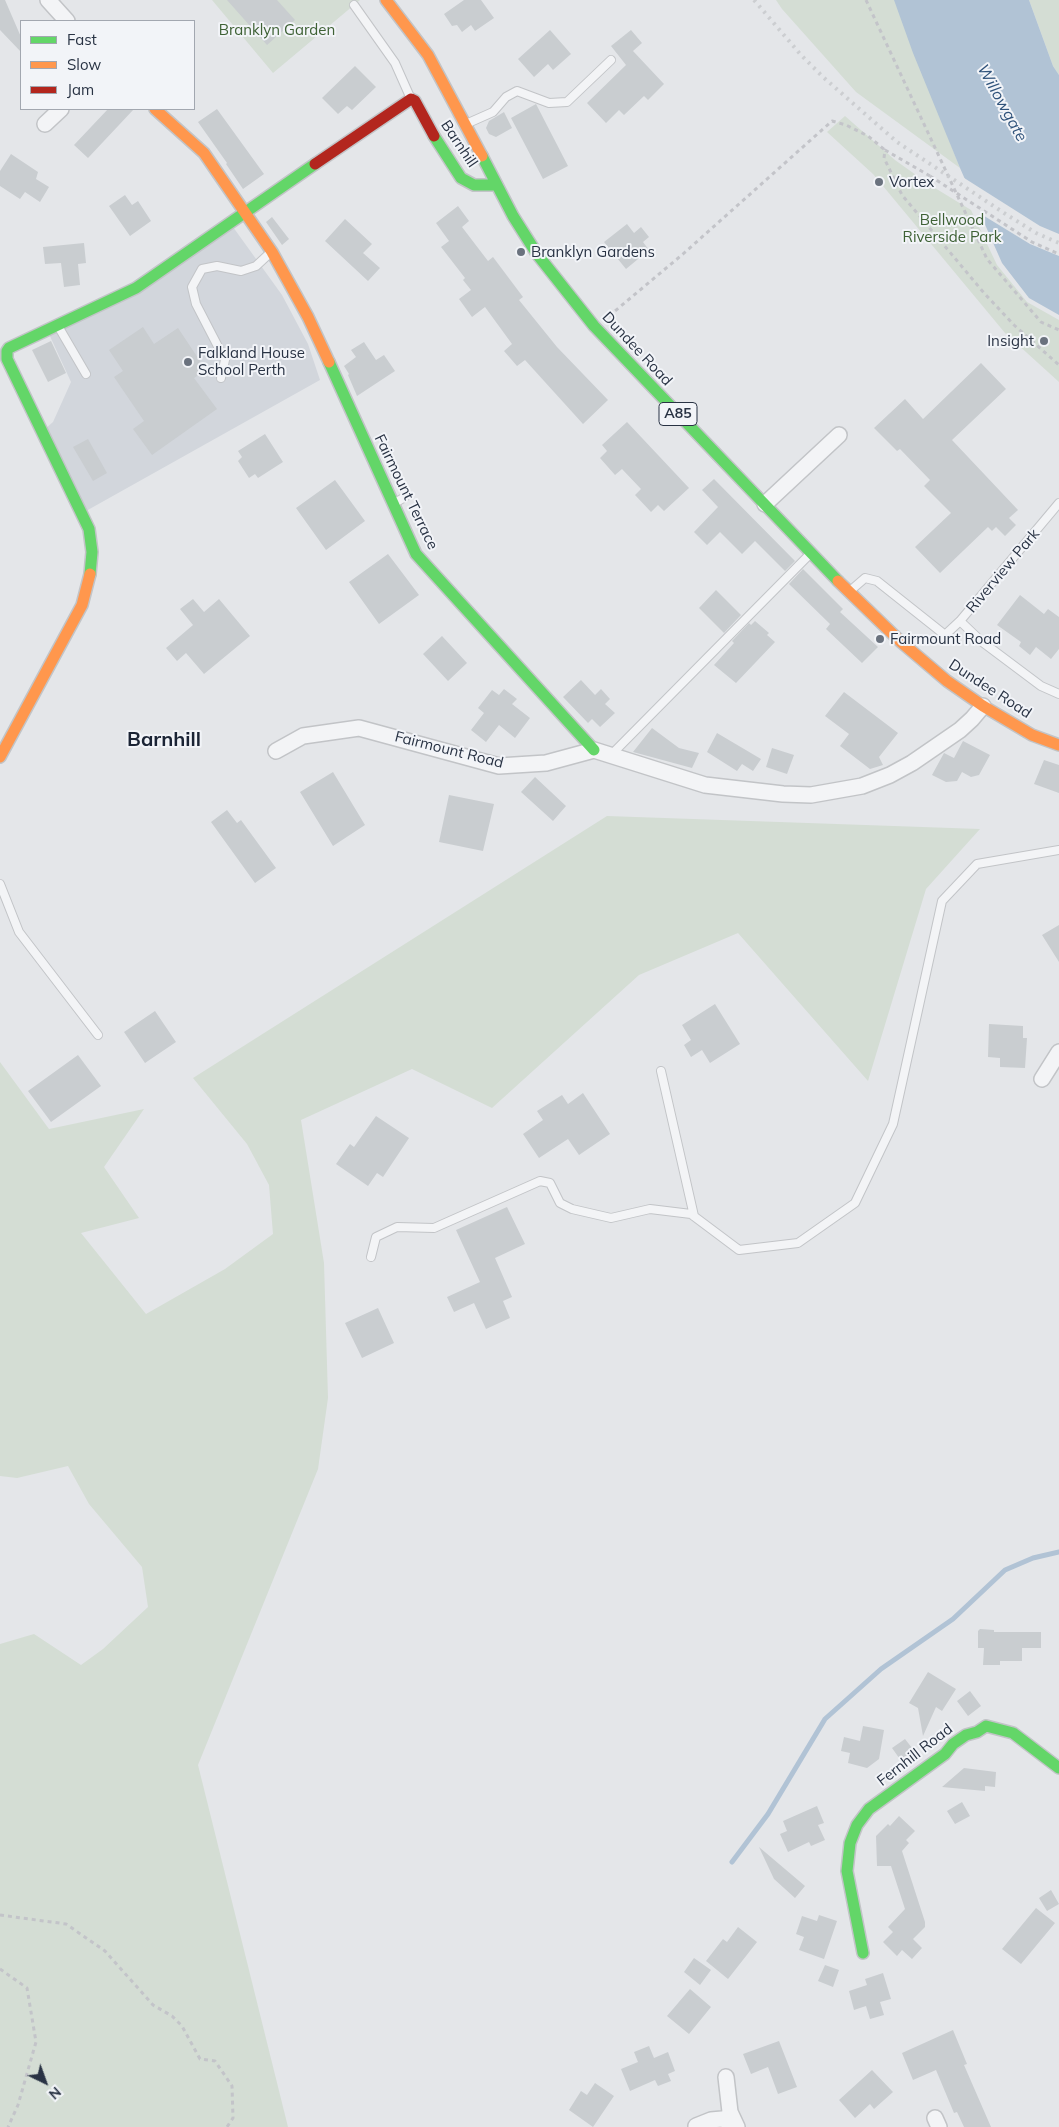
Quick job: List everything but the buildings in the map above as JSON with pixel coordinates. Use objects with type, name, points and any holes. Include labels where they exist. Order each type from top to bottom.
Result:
[{"type":"street","points":[[48,0],[66,20]]},
{"type":"street","name":"Dundee Road","points":[[386,0],[428,55],[496,185],[537,254],[594,326],[849,592],[901,642],[947,681],[982,706],[1032,735],[1059,745]]},
{"type":"street","points":[[0,757],[82,605],[91,571],[92,552],[89,529],[3,350],[136,288],[243,212],[411,99]]},
{"type":"street","name":"Barnhill","points":[[411,99],[415,101],[439,146],[461,178],[474,185],[496,185]]},
{"type":"street","points":[[45,124],[61,110]]},
{"type":"street","name":"Fairmount Terrace","points":[[156,110],[204,153],[272,252],[308,317],[416,554],[544,687],[594,750]]},
{"type":"street","points":[[765,504],[839,435]]},
{"type":"street","points":[[594,750],[705,784],[783,794],[834,792],[862,786],[890,776],[960,730],[982,706]]},
{"type":"street","name":"Fairmount Road","points":[[276,751],[303,736],[359,728],[499,766],[546,763],[594,750]]},
{"type":"street","points":[[1042,1079],[1059,1052]]},
{"type":"street","name":"Fernhill Road","points":[[863,1953],[847,1871],[850,1843],[857,1825],[869,1809],[945,1754],[953,1744],[966,1735],[986,1726],[1012,1733],[1059,1768]]},
{"type":"street","points":[[726,2077],[730,2112],[736,2126]]},
{"type":"street","points":[[696,2126],[711,2120],[722,2119],[736,2126]]},
{"type":"lane","points":[[354,5],[396,63],[411,99]]},
{"type":"lane","points":[[464,125],[493,112],[506,97],[517,91],[549,103],[567,102],[611,60]]},
{"type":"lane","points":[[222,378],[226,360],[196,304],[192,287],[202,269],[217,266],[240,271],[256,266],[272,252]]},
{"type":"lane","points":[[57,324],[86,374]]},
{"type":"lane","points":[[393,504],[405,498]]},
{"type":"lane","name":"Riverview Park","points":[[849,592],[865,578],[877,581],[945,635],[960,621],[1059,503]]},
{"type":"lane","points":[[611,755],[811,552]]},
{"type":"lane","points":[[960,621],[981,641],[1041,686],[1059,694]]},
{"type":"lane","points":[[371,1257],[376,1237],[398,1227],[434,1228],[540,1181],[550,1183],[560,1203],[572,1209],[611,1218],[650,1209],[691,1214],[739,1250],[798,1243],[855,1203],[892,1124],[942,901],[977,864],[1059,850]]},
{"type":"lane","points":[[0,884],[19,932],[98,1035]]},
{"type":"lane","points":[[660,1071],[694,1216]]},
{"type":"path","points":[[866,0],[987,260],[1041,322],[1059,330]]},
{"type":"path","points":[[594,326],[618,310],[832,121],[846,125],[868,136],[885,150],[930,176],[1032,242],[1059,254]]},
{"type":"path","points":[[885,150],[884,158],[902,195],[984,293],[1014,325],[1059,365]]},
{"type":"path","points":[[0,1915],[66,1924],[105,1951],[153,2005],[172,2016],[182,2026],[200,2058],[215,2061],[232,2086],[233,2118],[227,2127]]},
{"type":"path","points":[[0,1969],[27,1988],[36,2042],[18,2105],[8,2127]]},
{"type":"shaded area","name":"Falkland House School Perth","points":[[233,227],[282,295],[308,344],[320,380],[86,511],[45,429],[53,422],[71,382],[49,334]]},
{"type":"green space","name":"Branklyn Garden","points":[[212,0],[360,0],[273,73]]},
{"type":"green space","points":[[776,0],[895,0],[960,168],[856,92]]},
{"type":"green space","points":[[1029,0],[1059,0],[1059,75],[1053,66]]},
{"type":"green space","name":"Bellwood Riverside Park","points":[[845,116],[895,160],[930,185],[971,210],[997,265],[1027,302],[1059,320],[1059,382],[1005,333],[873,174],[827,132]]},
{"type":"green space","points":[[607,816],[980,829],[926,889],[868,1081],[738,933],[639,975],[492,1108],[412,1069],[301,1120],[324,1263],[328,1398],[318,1469],[198,1765],[288,2127],[0,2127],[0,1644],[34,1634],[81,1665],[103,1649],[148,1607],[142,1567],[89,1504],[68,1466],[17,1478],[0,1476],[0,1062],[49,1129],[144,1109],[104,1167],[139,1218],[81,1233],[146,1314],[225,1269],[273,1234],[269,1185],[247,1144],[193,1078]]},
{"type":"water","name":"Willowgate","points":[[894,0],[1029,0],[1053,66],[1059,75],[1059,315],[1029,298],[1002,263],[960,168],[913,53]]},
{"type":"pier","points":[[961,176],[1040,226],[1059,234],[1059,256],[1030,244],[976,211]]},
{"type":"waterway","points":[[732,1862],[768,1814],[825,1719],[881,1669],[953,1619],[1005,1570],[1033,1558],[1059,1552]]},
{"type":"railway","points":[[754,0],[801,55],[823,77],[897,142],[1036,233],[1059,243]]},
{"type":"traffic: fast","points":[[434,136],[461,178],[474,185],[496,185]]},
{"type":"traffic: fast","points":[[482,156],[513,216],[537,254],[594,326],[838,581]]},
{"type":"traffic: fast","points":[[90,574],[92,552],[89,529],[7,359],[7,351],[9,348],[136,288],[315,164]]},
{"type":"traffic: fast","points":[[329,362],[416,554],[594,750]]},
{"type":"traffic: fast","points":[[863,1953],[847,1871],[850,1843],[857,1825],[869,1809],[945,1754],[953,1744],[966,1735],[977,1732],[986,1726],[1013,1733],[1059,1768]]},
{"type":"traffic: slow","points":[[386,0],[428,55],[482,156]]},
{"type":"traffic: slow","points":[[156,110],[204,153],[272,252],[308,317],[329,362]]},
{"type":"traffic: slow","points":[[0,757],[82,605],[90,574]]},
{"type":"traffic: slow","points":[[838,581],[901,642],[947,681],[983,706],[1032,735],[1059,745]]},
{"type":"traffic: jam","points":[[315,164],[411,99],[415,101],[434,136]]},
{"type":"place","name":"Vortex","points":[[879,182]]},
{"type":"place","name":"Branklyn Gardens","points":[[521,252]]},
{"type":"place","name":"Insight","points":[[1044,341]]},
{"type":"place","name":"Falkland House School Perth","points":[[188,362]]},
{"type":"place","name":"Fairmount Road","points":[[880,639]]},
{"type":"district","name":"Barnhill","points":[[164,740]]}]
